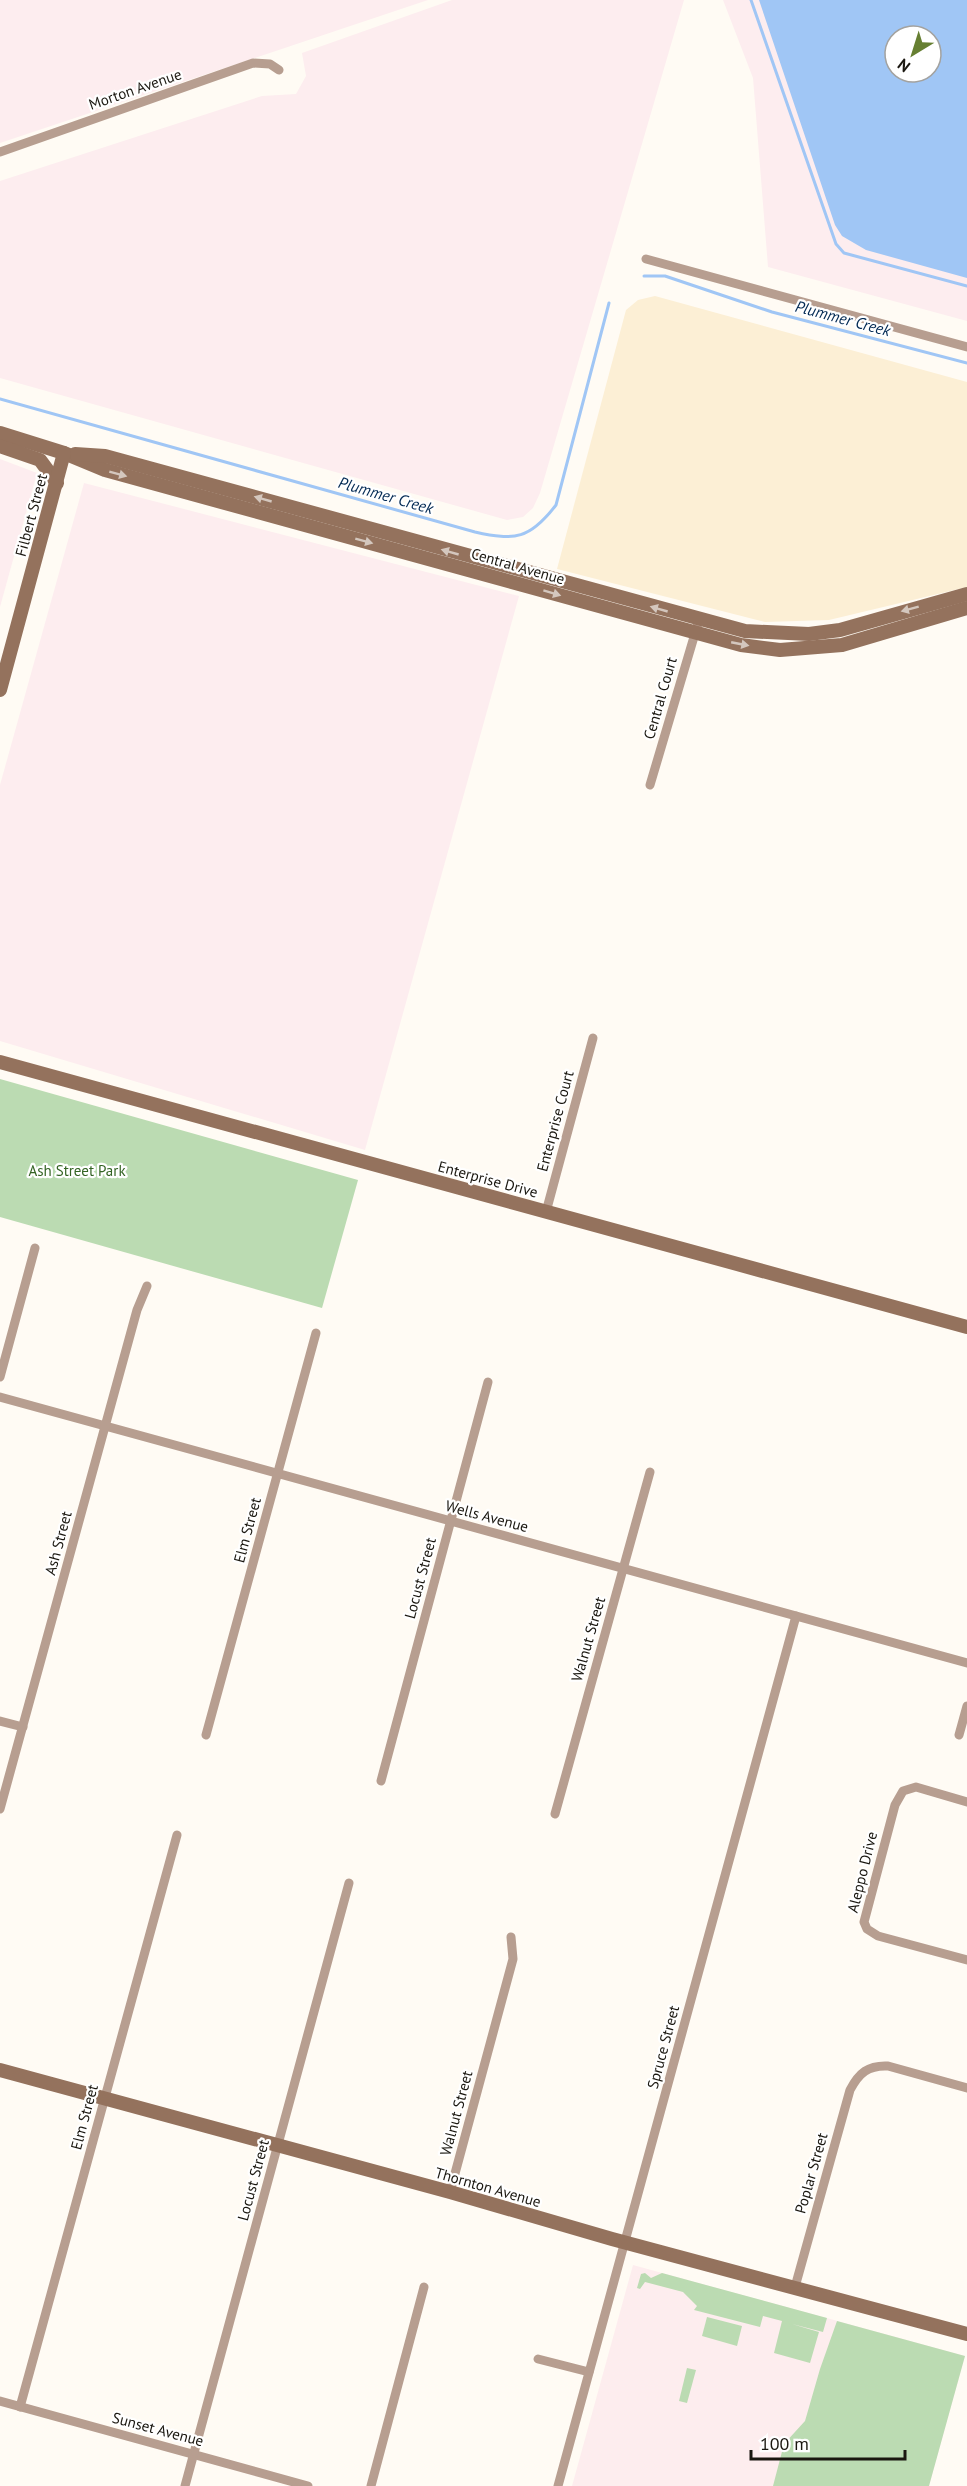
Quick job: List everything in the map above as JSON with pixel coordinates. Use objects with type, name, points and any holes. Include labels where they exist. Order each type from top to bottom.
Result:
[{"type":"street","name":"Morton Avenue","points":[[0,152],[253,63],[270,64],[279,70]]},
{"type":"street","points":[[646,259],[967,346]]},
{"type":"street","name":"Central Avenue","points":[[0,433],[64,453],[105,470],[698,626],[809,634],[840,630],[967,594]]},
{"type":"street","points":[[0,446],[40,460],[57,483]]},
{"type":"street","name":"Filbert Street","points":[[0,690],[64,453]]},
{"type":"street","name":"Central Avenue","points":[[698,626],[741,645],[780,650],[818,648],[842,645],[967,608]]},
{"type":"street","name":"Central Court","points":[[650,785],[698,626]]},
{"type":"street","name":"Enterprise Court","points":[[546,1212],[593,1038]]},
{"type":"street","name":"Enterprise Drive","points":[[0,1062],[967,1327]]},
{"type":"street","points":[[0,1377],[35,1248]]},
{"type":"street","name":"Ash Street","points":[[0,1809],[137,1310],[147,1286]]},
{"type":"street","name":"Elm Street","points":[[206,1735],[316,1333]]},
{"type":"street","name":"Locust Street","points":[[381,1781],[488,1382]]},
{"type":"street","name":"Wells Avenue","points":[[0,1398],[967,1663]]},
{"type":"street","name":"Walnut Street","points":[[555,1814],[650,1472]]},
{"type":"street","name":"Spruce Street","points":[[558,2486],[796,1616]]},
{"type":"street","points":[[959,1735],[967,1706]]},
{"type":"street","points":[[0,1721],[23,1727]]},
{"type":"street","name":"Aleppo Drive","points":[[967,1802],[916,1787],[903,1791],[895,1805],[865,1916],[867,1929],[878,1936],[967,1960]]},
{"type":"street","name":"Elm Street","points":[[20,2407],[177,1835]]},
{"type":"street","name":"Locust Street","points":[[185,2486],[350,1883]]},
{"type":"street","name":"Walnut Street","points":[[450,2193],[513,1959],[511,1937]]},
{"type":"street","name":"Poplar Street","points":[[795,2287],[850,2090],[864,2071],[875,2066],[888,2066],[967,2088]]},
{"type":"street","name":"Thornton Avenue","points":[[0,2070],[625,2243],[967,2334]]},
{"type":"street","points":[[371,2486],[424,2287]]},
{"type":"street","points":[[538,2359],[589,2372]]},
{"type":"street","name":"Sunset Avenue","points":[[0,2401],[308,2486]]},
{"type":"shaded area","points":[[0,0],[428,0],[0,143]]},
{"type":"shaded area","points":[[452,0],[684,0],[540,493],[533,508],[523,517],[507,520],[0,378],[0,181],[262,96],[296,94],[306,76],[302,53]]},
{"type":"shaded area","points":[[723,0],[967,0],[967,321],[768,267],[753,78]]},
{"type":"shaded area","points":[[655,296],[967,382],[967,587],[829,620],[765,622],[557,569],[626,310],[638,300]]},
{"type":"shaded area","points":[[0,459],[37,473],[0,607]]},
{"type":"shaded area","points":[[84,483],[519,596],[365,1150],[0,1041],[0,785]]},
{"type":"shaded area","points":[[633,2265],[965,2356],[929,2486],[572,2486]]},
{"type":"green space","name":"Ash Street Park","points":[[0,1079],[358,1180],[322,1308],[0,1217]]},
{"type":"green space","points":[[645,2273],[651,2278],[662,2273],[827,2318],[823,2332],[792,2324],[819,2332],[810,2363],[774,2353],[782,2321],[763,2316],[760,2327],[694,2310],[697,2306],[683,2292],[645,2282],[640,2289],[637,2288],[641,2274]]},
{"type":"green space","points":[[707,2317],[742,2326],[737,2346],[702,2336]]},
{"type":"green space","points":[[837,2321],[965,2356],[929,2486],[773,2486],[784,2444],[805,2421]]},
{"type":"green space","points":[[687,2368],[696,2370],[687,2403],[679,2401]]},
{"type":"water","points":[[759,0],[967,0],[967,278],[866,250],[842,236],[835,225]]},
{"type":"waterway","points":[[751,0],[836,244],[844,253],[967,286]]},
{"type":"waterway","name":"Plummer Creek","points":[[644,276],[665,276],[772,312],[967,363]]},
{"type":"waterway","name":"Plummer Creek","points":[[0,399],[475,532],[501,536],[521,535],[538,525],[556,505],[609,303]]}]
